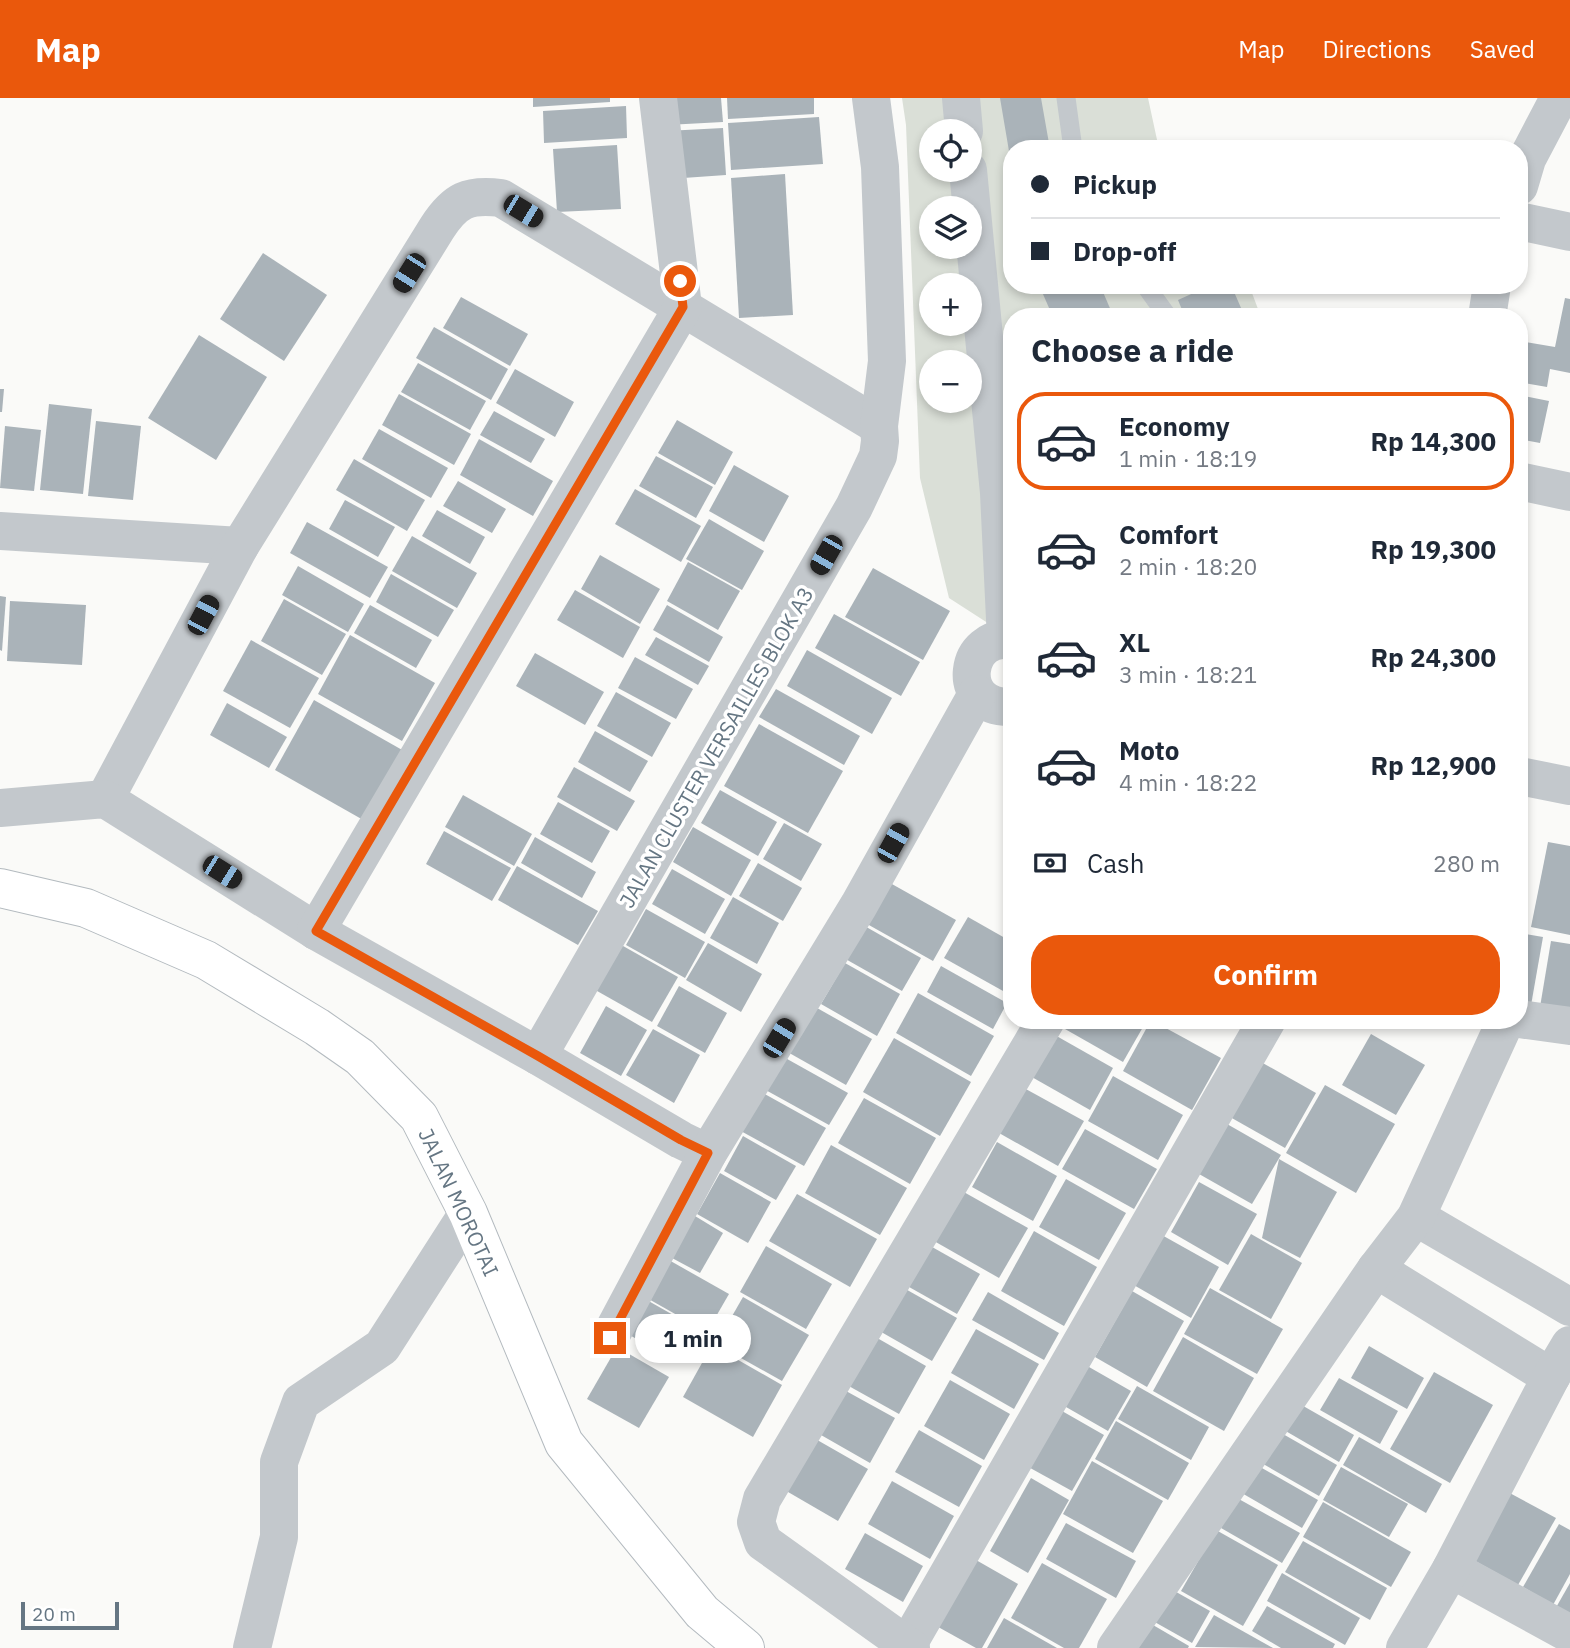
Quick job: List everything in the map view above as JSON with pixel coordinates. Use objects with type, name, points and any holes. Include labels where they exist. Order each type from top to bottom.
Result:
[{"type":"street","points":[[316,931],[683,307],[658,98]]},
{"type":"street","name":"JALAN CLUSTER VERSAILLES BLOK A3","points":[[538,1056],[853,507],[878,456],[887,361],[880,167],[871,98]]},
{"type":"street","points":[[961,98],[963,119]]},
{"type":"street","points":[[1528,157],[1559,98]]},
{"type":"street","points":[[969,182],[1003,552]]},
{"type":"street","points":[[104,799],[240,546],[437,228],[446,214],[460,201],[480,195],[501,198],[879,426]]},
{"type":"street","points":[[1528,223],[1570,232]]},
{"type":"street","points":[[1528,483],[1570,492]]},
{"type":"street","points":[[0,531],[240,546]]},
{"type":"street","points":[[1003,641],[993,642],[983,648],[975,658],[971,670],[977,694],[986,702],[1003,707]]},
{"type":"street","points":[[610,1338],[708,1153],[859,905],[977,694]]},
{"type":"street","points":[[1528,778],[1570,786]]},
{"type":"street","points":[[0,808],[104,799],[316,931],[708,1153]]},
{"type":"street","name":"JALAN MOROTAI","points":[[0,888],[86,908],[206,960],[317,1027],[360,1057],[419,1117],[468,1213],[564,1443],[702,1612],[745,1648]]},
{"type":"street","points":[[1528,1020],[1570,1026]]},
{"type":"street","points":[[1041,1029],[762,1499],[756,1522],[763,1542],[909,1647],[1262,1029]]},
{"type":"street","points":[[1116,1648],[1377,1269],[1416,1217],[1502,1029]]},
{"type":"street","points":[[252,1648],[279,1537],[279,1462],[302,1402],[382,1347],[468,1213]]},
{"type":"street","points":[[1416,1217],[1570,1307]]},
{"type":"street","points":[[1377,1269],[1565,1354],[1451,1569],[1405,1648]]},
{"type":"street","points":[[1451,1569],[1570,1634]]},
{"type":"lane","points":[[1066,98],[1072,140]]},
{"type":"shaded area","points":[[902,98],[1148,98],[1157,140],[1003,140],[1003,294],[1252,294],[1258,308],[1003,308],[1003,633],[949,598],[920,478],[906,125]]},
{"type":"building","points":[[533,98],[610,98],[610,102],[533,107]]},
{"type":"building","points":[[666,98],[721,98],[723,122],[667,125]]},
{"type":"building","points":[[727,98],[814,98],[814,114],[728,119]]},
{"type":"building","points":[[1000,98],[1041,98],[1048,140],[1007,140]]},
{"type":"building","points":[[626,106],[627,138],[544,143],[543,111]]},
{"type":"building","points":[[819,117],[823,164],[731,170],[728,123]]},
{"type":"building","points":[[723,128],[726,175],[669,179],[666,131]]},
{"type":"building","points":[[617,145],[621,209],[557,212],[553,149]]},
{"type":"building","points":[[785,174],[793,315],[739,318],[731,178]]},
{"type":"building","points":[[263,253],[327,295],[284,361],[220,319]]},
{"type":"building","points":[[1043,294],[1104,294],[1110,308],[1049,308]]},
{"type":"building","points":[[1191,294],[1235,294],[1241,308],[1181,308],[1178,300]]},
{"type":"building","points":[[461,297],[528,334],[510,366],[443,328]]},
{"type":"building","points":[[1565,298],[1570,299],[1570,373],[1550,369],[1547,387],[1528,384],[1528,342],[1555,347]]},
{"type":"building","points":[[434,327],[508,369],[491,400],[416,358]]},
{"type":"building","points":[[199,335],[267,377],[216,460],[148,418]]},
{"type":"building","points":[[418,363],[486,401],[470,430],[401,392]]},
{"type":"building","points":[[515,369],[574,402],[555,437],[496,403]]},
{"type":"building","points":[[0,389],[4,389],[2,412],[0,412]]},
{"type":"building","points":[[399,394],[471,434],[454,465],[382,425]]},
{"type":"building","points":[[1528,397],[1549,401],[1540,443],[1528,441]]},
{"type":"building","points":[[49,404],[92,409],[83,494],[40,490]]},
{"type":"building","points":[[494,411],[545,439],[531,463],[480,435]]},
{"type":"building","points":[[677,420],[733,452],[715,485],[658,453]]},
{"type":"building","points":[[96,421],[141,426],[133,500],[88,496]]},
{"type":"building","points":[[5,426],[41,430],[34,491],[0,488]]},
{"type":"building","points":[[379,429],[448,468],[431,498],[362,459]]},
{"type":"building","points":[[479,439],[553,481],[533,516],[460,475]]},
{"type":"building","points":[[656,456],[713,487],[696,518],[639,486]]},
{"type":"building","points":[[354,459],[425,500],[407,531],[336,490]]},
{"type":"building","points":[[734,465],[789,496],[764,542],[709,511]]},
{"type":"building","points":[[458,481],[506,509],[492,533],[443,506]]},
{"type":"building","points":[[635,489],[701,526],[681,562],[615,524]]},
{"type":"building","points":[[345,500],[395,527],[378,557],[329,529]]},
{"type":"building","points":[[437,510],[485,537],[470,564],[422,536]]},
{"type":"building","points":[[709,519],[764,551],[742,590],[686,559]]},
{"type":"building","points":[[307,522],[388,567],[370,598],[290,553]]},
{"type":"building","points":[[412,536],[477,573],[457,608],[392,571]]},
{"type":"building","points":[[600,555],[660,589],[640,624],[581,589]]},
{"type":"building","points":[[688,562],[740,591],[718,630],[667,601]]},
{"type":"building","points":[[298,566],[364,604],[348,632],[282,595]]},
{"type":"building","points":[[873,568],[950,611],[923,660],[845,617]]},
{"type":"building","points":[[391,574],[454,610],[438,637],[376,602]]},
{"type":"building","points":[[575,590],[640,627],[623,658],[557,620]]},
{"type":"building","points":[[0,596],[6,597],[2,651],[0,650]]},
{"type":"building","points":[[284,599],[346,634],[322,675],[261,641]]},
{"type":"building","points":[[10,601],[86,605],[82,665],[7,661]]},
{"type":"building","points":[[370,605],[432,640],[416,668],[354,633]]},
{"type":"building","points":[[667,605],[723,637],[709,662],[653,630]]},
{"type":"building","points":[[834,614],[920,662],[901,696],[815,648]]},
{"type":"building","points":[[350,635],[435,683],[402,741],[318,694]]},
{"type":"building","points":[[656,637],[709,666],[698,685],[645,655]]},
{"type":"building","points":[[251,640],[319,678],[290,728],[223,691]]},
{"type":"building","points":[[807,650],[892,698],[872,734],[787,686]]},
{"type":"building","points":[[535,653],[604,692],[585,725],[516,686]]},
{"type":"building","points":[[635,657],[693,689],[676,719],[618,688]]},
{"type":"building","points":[[776,689],[860,736],[844,765],[759,717]]},
{"type":"building","points":[[616,692],[671,723],[652,757],[597,726]]},
{"type":"building","points":[[314,700],[404,751],[365,821],[275,770]]},
{"type":"building","points":[[227,703],[287,737],[269,768],[210,735]]},
{"type":"building","points":[[759,724],[843,771],[808,833],[724,786]]},
{"type":"building","points":[[595,731],[648,761],[630,792],[578,762]]},
{"type":"building","points":[[574,767],[635,801],[617,831],[557,797]]},
{"type":"building","points":[[720,790],[777,822],[758,856],[701,823]]},
{"type":"building","points":[[463,795],[532,834],[514,866],[445,827]]},
{"type":"building","points":[[558,802],[610,831],[592,863],[540,834]]},
{"type":"building","points":[[784,823],[822,844],[801,881],[763,859]]},
{"type":"building","points":[[693,827],[751,860],[731,896],[673,862]]},
{"type":"building","points":[[444,831],[511,868],[492,901],[426,864]]},
{"type":"building","points":[[535,837],[596,872],[582,898],[521,863]]},
{"type":"building","points":[[1548,842],[1570,846],[1570,935],[1531,927]]},
{"type":"building","points":[[758,863],[802,888],[783,921],[739,896]]},
{"type":"building","points":[[517,866],[598,911],[578,945],[498,900]]},
{"type":"building","points":[[672,869],[725,899],[705,934],[652,904]]},
{"type":"building","points":[[883,879],[956,920],[933,961],[860,920]]},
{"type":"building","points":[[733,897],[779,923],[757,964],[710,938]]},
{"type":"building","points":[[646,909],[705,942],[685,978],[626,945]]},
{"type":"building","points":[[968,917],[1003,937],[1003,991],[944,958]]},
{"type":"building","points":[[861,924],[921,958],[902,991],[842,957]]},
{"type":"building","points":[[1528,934],[1543,937],[1528,1011]]},
{"type":"building","points":[[1551,941],[1570,944],[1570,1018],[1539,1013]]},
{"type":"building","points":[[616,942],[678,977],[652,1022],[590,987]]},
{"type":"building","points":[[708,943],[762,974],[741,1012],[686,980]]},
{"type":"building","points":[[845,963],[900,994],[877,1036],[821,1004]]},
{"type":"building","points":[[941,966],[1003,1001],[1003,1010],[993,1029],[927,992]]},
{"type":"building","points":[[679,986],[727,1013],[705,1053],[657,1026]]},
{"type":"building","points":[[918,993],[994,1036],[971,1076],[896,1033]]},
{"type":"building","points":[[810,1004],[872,1039],[846,1085],[784,1050]]},
{"type":"building","points":[[606,1006],[647,1030],[621,1076],[580,1053]]},
{"type":"building","points":[[653,1029],[700,1055],[674,1103],[626,1075]]},
{"type":"building","points":[[1065,1029],[1142,1029],[1123,1062]]},
{"type":"building","points":[[1146,1029],[1168,1029],[1221,1058],[1192,1110],[1123,1071]]},
{"type":"building","points":[[1053,1034],[1113,1068],[1090,1110],[1030,1076]]},
{"type":"building","points":[[1371,1034],[1425,1065],[1396,1115],[1342,1085]]},
{"type":"building","points":[[894,1038],[971,1082],[940,1136],[863,1092]]},
{"type":"building","points":[[780,1055],[848,1093],[829,1125],[762,1088]]},
{"type":"building","points":[[1261,1062],[1316,1093],[1285,1148],[1230,1117]]},
{"type":"building","points":[[1113,1076],[1183,1115],[1158,1160],[1088,1121]]},
{"type":"building","points":[[1325,1085],[1395,1124],[1356,1193],[1286,1153]]},
{"type":"building","points":[[1024,1088],[1084,1121],[1058,1166],[999,1133]]},
{"type":"building","points":[[761,1092],[826,1128],[804,1166],[739,1130]]},
{"type":"building","points":[[864,1098],[936,1138],[910,1184],[838,1143]]},
{"type":"building","points":[[1227,1124],[1281,1155],[1252,1204],[1199,1174]]},
{"type":"building","points":[[1085,1129],[1157,1169],[1134,1209],[1062,1169]]},
{"type":"building","points":[[743,1136],[796,1166],[776,1200],[724,1171]]},
{"type":"building","points":[[997,1142],[1057,1176],[1033,1221],[972,1187]]},
{"type":"building","points":[[831,1145],[907,1188],[880,1235],[805,1193]]},
{"type":"building","points":[[1279,1159],[1337,1192],[1300,1258],[1262,1238]]},
{"type":"building","points":[[720,1173],[771,1202],[748,1243],[697,1214]]},
{"type":"building","points":[[1066,1179],[1126,1213],[1099,1260],[1039,1227]]},
{"type":"building","points":[[1199,1182],[1257,1214],[1228,1265],[1171,1232]]},
{"type":"building","points":[[962,1191],[1028,1228],[999,1278],[934,1241]]},
{"type":"building","points":[[797,1194],[877,1239],[850,1287],[769,1241]]},
{"type":"building","points":[[695,1216],[723,1233],[700,1273],[672,1258]]},
{"type":"building","points":[[1034,1231],[1097,1267],[1064,1326],[1001,1291]]},
{"type":"building","points":[[1160,1234],[1219,1267],[1191,1318],[1132,1284]]},
{"type":"building","points":[[1251,1234],[1302,1263],[1271,1319],[1219,1290]]},
{"type":"building","points":[[925,1243],[980,1274],[957,1314],[902,1283]]},
{"type":"building","points":[[766,1246],[832,1284],[806,1329],[740,1292]]},
{"type":"building","points":[[660,1255],[729,1294],[707,1332],[638,1293]]},
{"type":"building","points":[[893,1282],[957,1318],[932,1361],[869,1325]]},
{"type":"building","points":[[1210,1288],[1283,1329],[1257,1374],[1184,1334]]},
{"type":"building","points":[[1132,1291],[1184,1321],[1147,1387],[1095,1357]]},
{"type":"building","points":[[988,1292],[1059,1333],[1044,1360],[972,1320]]},
{"type":"building","points":[[743,1297],[809,1335],[782,1381],[716,1344]]},
{"type":"building","points":[[645,1299],[698,1329],[679,1363],[626,1333]]},
{"type":"building","points":[[976,1329],[1039,1364],[1014,1409],[951,1373]]},
{"type":"building","points":[[865,1331],[926,1366],[899,1414],[838,1380]]},
{"type":"building","points":[[1183,1337],[1254,1378],[1224,1431],[1153,1391]]},
{"type":"building","points":[[712,1345],[782,1385],[753,1437],[683,1397]]},
{"type":"building","points":[[1369,1346],[1424,1378],[1407,1409],[1351,1378]]},
{"type":"building","points":[[617,1347],[669,1377],[639,1428],[587,1399]]},
{"type":"building","points":[[1082,1363],[1131,1391],[1108,1431],[1059,1403]]},
{"type":"building","points":[[1434,1372],[1493,1405],[1450,1483],[1390,1449]]},
{"type":"building","points":[[1339,1378],[1398,1411],[1380,1444],[1320,1410]]},
{"type":"building","points":[[950,1380],[1010,1414],[984,1460],[924,1426]]},
{"type":"building","points":[[1137,1386],[1209,1427],[1191,1460],[1118,1419]]},
{"type":"building","points":[[846,1391],[895,1418],[870,1463],[821,1435]]},
{"type":"building","points":[[1291,1399],[1354,1435],[1339,1462],[1277,1426]]},
{"type":"building","points":[[1055,1407],[1104,1435],[1072,1491],[1023,1464]]},
{"type":"building","points":[[1116,1421],[1189,1463],[1168,1500],[1095,1459]]},
{"type":"building","points":[[919,1430],[982,1466],[959,1507],[895,1472]]},
{"type":"building","points":[[1276,1430],[1337,1465],[1319,1496],[1258,1461]]},
{"type":"building","points":[[805,1433],[868,1469],[838,1521],[776,1485]]},
{"type":"building","points":[[1359,1437],[1442,1484],[1426,1513],[1343,1465]]},
{"type":"building","points":[[1092,1461],[1163,1501],[1133,1553],[1063,1514]]},
{"type":"building","points":[[1255,1464],[1318,1500],[1302,1528],[1240,1492]]},
{"type":"building","points":[[1341,1467],[1408,1504],[1389,1537],[1323,1500]]},
{"type":"building","points":[[1031,1478],[1069,1500],[1028,1573],[990,1551]]},
{"type":"building","points":[[892,1481],[954,1516],[930,1559],[868,1524]]},
{"type":"building","points":[[1506,1491],[1556,1518],[1518,1585],[1468,1557]]},
{"type":"building","points":[[1237,1498],[1300,1533],[1282,1563],[1221,1528]]},
{"type":"building","points":[[1323,1502],[1411,1552],[1391,1587],[1303,1537]]},
{"type":"building","points":[[1066,1523],[1136,1561],[1116,1598],[1046,1559]]},
{"type":"building","points":[[1559,1524],[1570,1530],[1570,1574],[1553,1605],[1523,1587]]},
{"type":"building","points":[[1216,1530],[1278,1565],[1243,1626],[1181,1591]]},
{"type":"building","points":[[865,1533],[923,1566],[903,1602],[845,1569]]},
{"type":"building","points":[[1303,1541],[1387,1588],[1370,1620],[1285,1572]]},
{"type":"building","points":[[969,1556],[1018,1584],[982,1648],[976,1648],[931,1623]]},
{"type":"building","points":[[1042,1563],[1107,1599],[1079,1648],[1064,1648],[1011,1618]]},
{"type":"building","points":[[1282,1573],[1360,1618],[1345,1645],[1267,1601]]},
{"type":"building","points":[[1570,1583],[1570,1620],[1554,1611]]},
{"type":"building","points":[[1162,1584],[1210,1611],[1192,1643],[1144,1616]]},
{"type":"building","points":[[1267,1606],[1335,1644],[1333,1648],[1281,1648],[1252,1631]]},
{"type":"building","points":[[1214,1615],[1273,1648],[1195,1647]]},
{"type":"building","points":[[1004,1618],[1057,1648],[987,1648]]},
{"type":"building","points":[[1141,1618],[1189,1646],[1188,1648],[1124,1648]]},
{"type":"route","points":[[610,1338],[708,1153],[316,931],[683,307],[680,281]]}]
